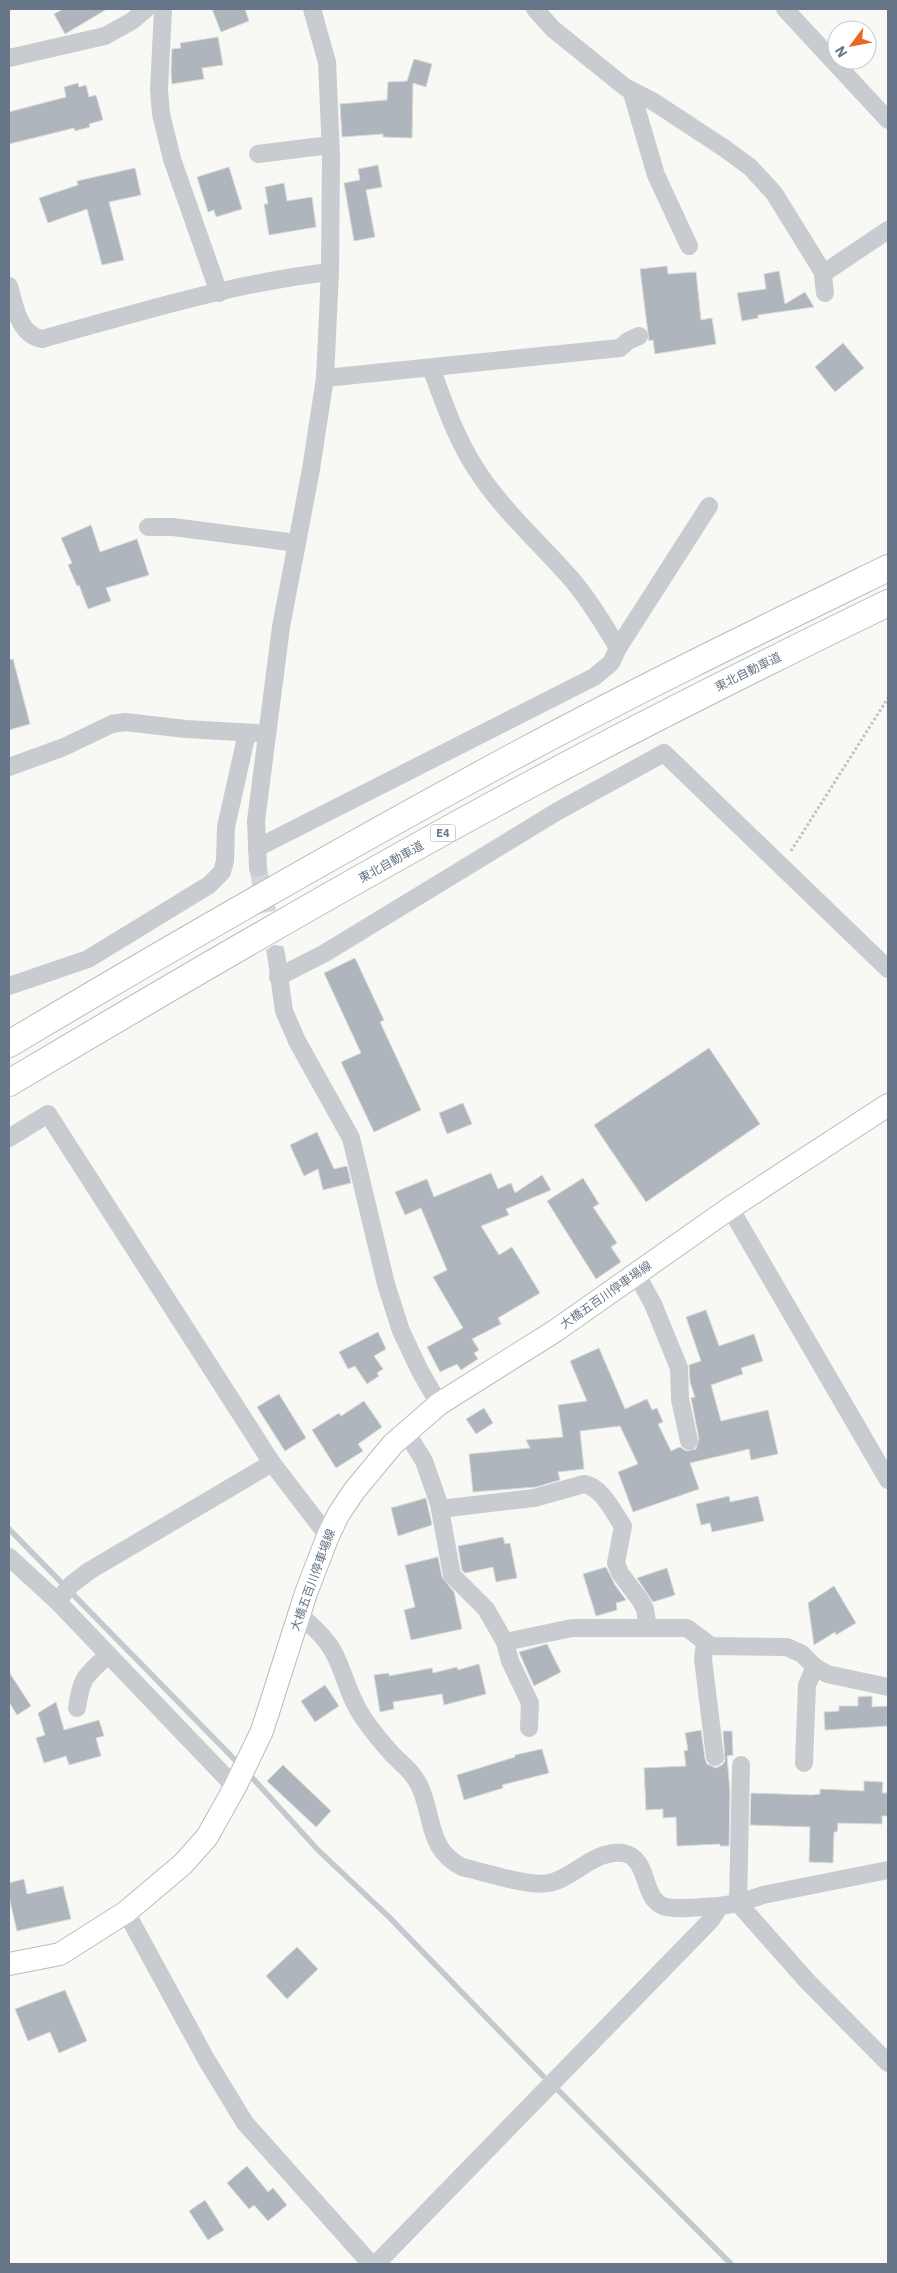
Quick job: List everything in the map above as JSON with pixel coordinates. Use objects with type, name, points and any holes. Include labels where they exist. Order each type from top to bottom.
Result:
[{"type":"highway","name":"E4","points":[[9,1044],[137,968],[520,753],[720,650],[888,568]]},
{"type":"highway","name":"東北自動車道","points":[[9,1083],[310,907],[533,783],[733,679],[888,603]]},
{"type":"main road","name":"大橋五百川停車場線","points":[[9,1964],[60,1954],[126,1912],[183,1864],[207,1837],[241,1775],[262,1731],[300,1614],[328,1536],[338,1515],[354,1490],[406,1432],[440,1404],[555,1331],[730,1208],[888,1105]]},
{"type":"street","points":[[9,58],[105,36],[132,22],[146,9]]},
{"type":"street","points":[[163,9],[159,90],[161,114],[172,159],[219,293]]},
{"type":"street","points":[[258,868],[256,822],[281,628],[325,378],[330,272],[330,145],[327,62],[312,9]]},
{"type":"street","points":[[535,9],[553,30],[631,90],[654,102],[750,167],[774,193],[824,274]]},
{"type":"street","points":[[785,9],[888,120]]},
{"type":"street","points":[[631,90],[656,175],[689,246]]},
{"type":"street","points":[[258,154],[330,145]]},
{"type":"street","points":[[825,293],[822,276],[824,274],[888,230]]},
{"type":"street","points":[[9,286],[23,326],[34,338],[42,339],[285,277],[330,272]]},
{"type":"street","points":[[325,378],[620,348],[628,341],[639,336]]},
{"type":"street","points":[[431,368],[454,431],[475,468],[489,488],[575,584],[592,606],[618,648]]},
{"type":"street","points":[[257,848],[594,677],[611,664],[618,648],[709,506]]},
{"type":"street","points":[[148,527],[173,527],[297,543]]},
{"type":"street","points":[[9,767],[64,746],[112,724],[125,722],[247,734],[269,732]]},
{"type":"street","points":[[9,986],[88,959],[208,885],[222,872],[225,861],[226,827],[247,734]]},
{"type":"street","points":[[278,977],[325,953],[558,810],[664,753],[888,969]]},
{"type":"street","points":[[276,954],[284,1011],[297,1041],[351,1138],[386,1284],[401,1331],[420,1371],[440,1404]]},
{"type":"street","points":[[9,1138],[48,1114],[272,1463],[328,1536]]},
{"type":"street","points":[[730,1208],[888,1480]]},
{"type":"street","points":[[637,1274],[653,1304],[679,1368],[680,1399],[689,1441]]},
{"type":"street","points":[[406,1432],[424,1462],[440,1510],[452,1575],[486,1608],[505,1642],[510,1661],[530,1703],[529,1728]]},
{"type":"street","points":[[64,1593],[89,1570],[272,1463]]},
{"type":"street","points":[[440,1510],[534,1498],[584,1484],[592,1485],[623,1526],[616,1563],[620,1573],[645,1610],[648,1628]]},
{"type":"street","points":[[9,1557],[64,1593],[108,1655],[241,1775]]},
{"type":"street","points":[[300,1614],[327,1640],[337,1657],[347,1688],[363,1718],[388,1749],[412,1772],[420,1787],[437,1845],[452,1862],[462,1868],[544,1883],[560,1879],[599,1857],[622,1853],[633,1857],[642,1869],[653,1896],[660,1904],[671,1907],[720,1906],[738,1903],[763,1895],[888,1870]]},
{"type":"street","points":[[505,1642],[539,1633],[572,1628],[687,1628],[705,1643],[716,1648],[787,1647],[802,1654],[815,1667],[827,1674],[888,1687]]},
{"type":"street","points":[[705,1643],[704,1659],[715,1757]]},
{"type":"street","points":[[77,1708],[80,1684],[88,1672],[108,1655]]},
{"type":"street","points":[[804,1763],[807,1685],[815,1667]]},
{"type":"street","points":[[741,1766],[738,1903],[808,1982],[888,2063]]},
{"type":"street","points":[[126,1912],[206,2059],[245,2123],[366,2262],[712,1920],[720,1906]]},
{"type":"path","points":[[782,865],[888,698]]},
{"type":"building","points":[[63,9],[107,9],[65,34],[54,14]]},
{"type":"building","points":[[212,9],[245,9],[249,21],[221,32]]},
{"type":"building","points":[[218,37],[223,65],[202,68],[204,79],[172,84],[172,49],[181,48],[180,43]]},
{"type":"building","points":[[414,59],[432,64],[426,87],[413,83],[412,138],[383,137],[383,134],[342,137],[340,104],[387,100],[388,82],[407,81]]},
{"type":"building","points":[[78,83],[79,87],[86,85],[89,97],[96,95],[103,120],[89,124],[90,127],[75,131],[74,128],[9,144],[9,112],[66,97],[64,87]]},
{"type":"building","points":[[378,165],[382,187],[366,190],[375,237],[354,241],[344,183],[360,180],[358,169]]},
{"type":"building","points":[[229,167],[242,209],[216,217],[214,210],[208,212],[197,177]]},
{"type":"building","points":[[135,168],[141,195],[109,202],[124,260],[102,265],[87,209],[48,223],[39,198],[78,185],[77,181]]},
{"type":"building","points":[[284,183],[287,201],[312,197],[316,227],[269,235],[264,204],[268,204],[265,187]]},
{"type":"building","points":[[667,266],[668,274],[696,272],[701,320],[712,318],[716,344],[655,354],[653,340],[649,341],[640,269]]},
{"type":"building","points":[[779,271],[785,304],[805,292],[814,307],[758,315],[758,318],[742,321],[737,293],[766,289],[764,274]]},
{"type":"building","points":[[843,343],[864,368],[835,392],[815,367]]},
{"type":"building","points":[[91,525],[100,552],[137,539],[149,575],[106,588],[111,601],[88,609],[79,585],[77,586],[68,565],[72,563],[61,538]]},
{"type":"building","points":[[13,659],[30,724],[9,730],[9,660]]},
{"type":"building","points":[[355,958],[384,1020],[380,1022],[421,1110],[374,1132],[341,1062],[361,1053],[324,973]]},
{"type":"building","points":[[709,1048],[760,1124],[646,1202],[594,1125]]},
{"type":"building","points":[[463,1103],[472,1124],[447,1134],[439,1113]]},
{"type":"building","points":[[317,1132],[334,1169],[347,1166],[351,1183],[323,1190],[318,1169],[304,1176],[290,1145]]},
{"type":"building","points":[[491,1173],[498,1189],[511,1183],[515,1193],[542,1175],[551,1190],[506,1209],[509,1215],[481,1226],[499,1255],[512,1247],[540,1293],[498,1318],[501,1324],[472,1339],[479,1350],[474,1353],[478,1359],[461,1370],[457,1364],[440,1372],[427,1347],[463,1328],[433,1277],[447,1270],[421,1208],[405,1215],[395,1192],[427,1179],[434,1197]]},
{"type":"building","points":[[583,1178],[599,1204],[593,1207],[617,1243],[611,1247],[621,1262],[596,1279],[547,1201]]},
{"type":"building","points":[[706,1310],[719,1346],[754,1334],[763,1361],[741,1368],[743,1374],[711,1385],[721,1421],[768,1410],[778,1454],[751,1460],[749,1449],[690,1463],[699,1489],[633,1512],[618,1472],[638,1464],[620,1426],[580,1431],[584,1469],[558,1472],[560,1480],[536,1487],[473,1492],[469,1454],[530,1448],[526,1440],[563,1437],[558,1405],[587,1401],[570,1361],[599,1348],[625,1409],[647,1399],[652,1410],[657,1408],[663,1422],[658,1424],[671,1451],[680,1447],[686,1451],[696,1449],[699,1439],[691,1398],[695,1397],[690,1382],[689,1365],[701,1361],[686,1317]]},
{"type":"building","points":[[378,1332],[386,1349],[374,1356],[383,1369],[377,1373],[379,1376],[367,1384],[355,1366],[348,1369],[339,1352]]},
{"type":"building","points":[[279,1394],[306,1438],[285,1451],[257,1407]]},
{"type":"building","points":[[364,1401],[382,1427],[358,1444],[363,1451],[336,1468],[312,1430],[339,1413],[341,1416]]},
{"type":"building","points":[[484,1408],[493,1423],[476,1434],[466,1419]]},
{"type":"building","points":[[729,1496],[730,1502],[758,1496],[764,1521],[712,1532],[710,1523],[701,1525],[696,1504]]},
{"type":"building","points":[[426,1498],[432,1525],[398,1536],[391,1508]]},
{"type":"building","points":[[503,1537],[505,1544],[510,1543],[517,1578],[496,1582],[493,1567],[465,1573],[462,1570],[458,1546]]},
{"type":"building","points":[[438,1557],[442,1577],[454,1592],[462,1629],[411,1640],[404,1610],[415,1607],[405,1565]]},
{"type":"building","points":[[606,1567],[615,1585],[626,1600],[616,1603],[617,1610],[596,1616],[583,1574]]},
{"type":"building","points":[[667,1568],[675,1595],[653,1602],[637,1578]]},
{"type":"building","points":[[834,1586],[856,1623],[836,1635],[835,1632],[814,1645],[808,1603]]},
{"type":"building","points":[[547,1644],[561,1672],[534,1686],[519,1652]]},
{"type":"building","points":[[479,1664],[486,1694],[444,1705],[442,1694],[393,1702],[394,1709],[380,1712],[374,1675],[389,1673],[389,1676],[432,1668],[433,1673],[457,1667],[458,1670]]},
{"type":"building","points":[[9,1672],[31,1706],[17,1715],[9,1702]]},
{"type":"building","points":[[325,1685],[339,1706],[315,1722],[301,1701]]},
{"type":"building","points":[[872,1696],[872,1707],[888,1706],[888,1726],[825,1730],[824,1712],[839,1711],[839,1706],[858,1706],[858,1697]]},
{"type":"building","points":[[56,1702],[64,1730],[99,1720],[104,1736],[96,1738],[101,1756],[69,1765],[66,1756],[44,1763],[36,1738],[45,1735],[38,1713]]},
{"type":"building","points":[[701,1730],[705,1759],[707,1764],[716,1768],[725,1761],[723,1731],[732,1731],[733,1755],[727,1756],[730,1792],[729,1846],[720,1846],[720,1844],[677,1846],[676,1817],[663,1818],[663,1809],[646,1810],[644,1768],[686,1766],[684,1751],[688,1750],[685,1733]]},
{"type":"building","points":[[542,1749],[549,1773],[502,1785],[503,1788],[464,1800],[457,1775],[515,1757],[515,1755]]},
{"type":"building","points":[[283,1765],[331,1811],[316,1827],[267,1781]]},
{"type":"building","points":[[864,1781],[883,1782],[882,1793],[888,1793],[888,1816],[882,1816],[882,1824],[838,1823],[837,1832],[834,1832],[833,1863],[809,1862],[810,1827],[750,1825],[751,1793],[812,1795],[820,1794],[820,1789],[864,1791]]},
{"type":"building","points":[[24,1879],[27,1894],[63,1886],[71,1919],[17,1931],[9,1897],[9,1883]]},
{"type":"building","points":[[297,1947],[318,1969],[287,1999],[266,1976]]},
{"type":"building","points":[[65,1990],[87,2041],[59,2053],[50,2032],[28,2041],[15,2009]]},
{"type":"building","points":[[247,2166],[268,2192],[273,2188],[287,2205],[268,2221],[254,2205],[249,2209],[227,2183]]},
{"type":"building","points":[[205,2200],[224,2230],[208,2240],[189,2211]]},
{"type":"waterway","points":[[9,1529],[240,1765]]},
{"type":"waterway","points":[[248,1773],[318,1850],[389,1917],[543,2076]]},
{"type":"waterway","points":[[558,2090],[731,2264]]},
{"type":"tunnel","points":[[258,868],[276,954]]}]
